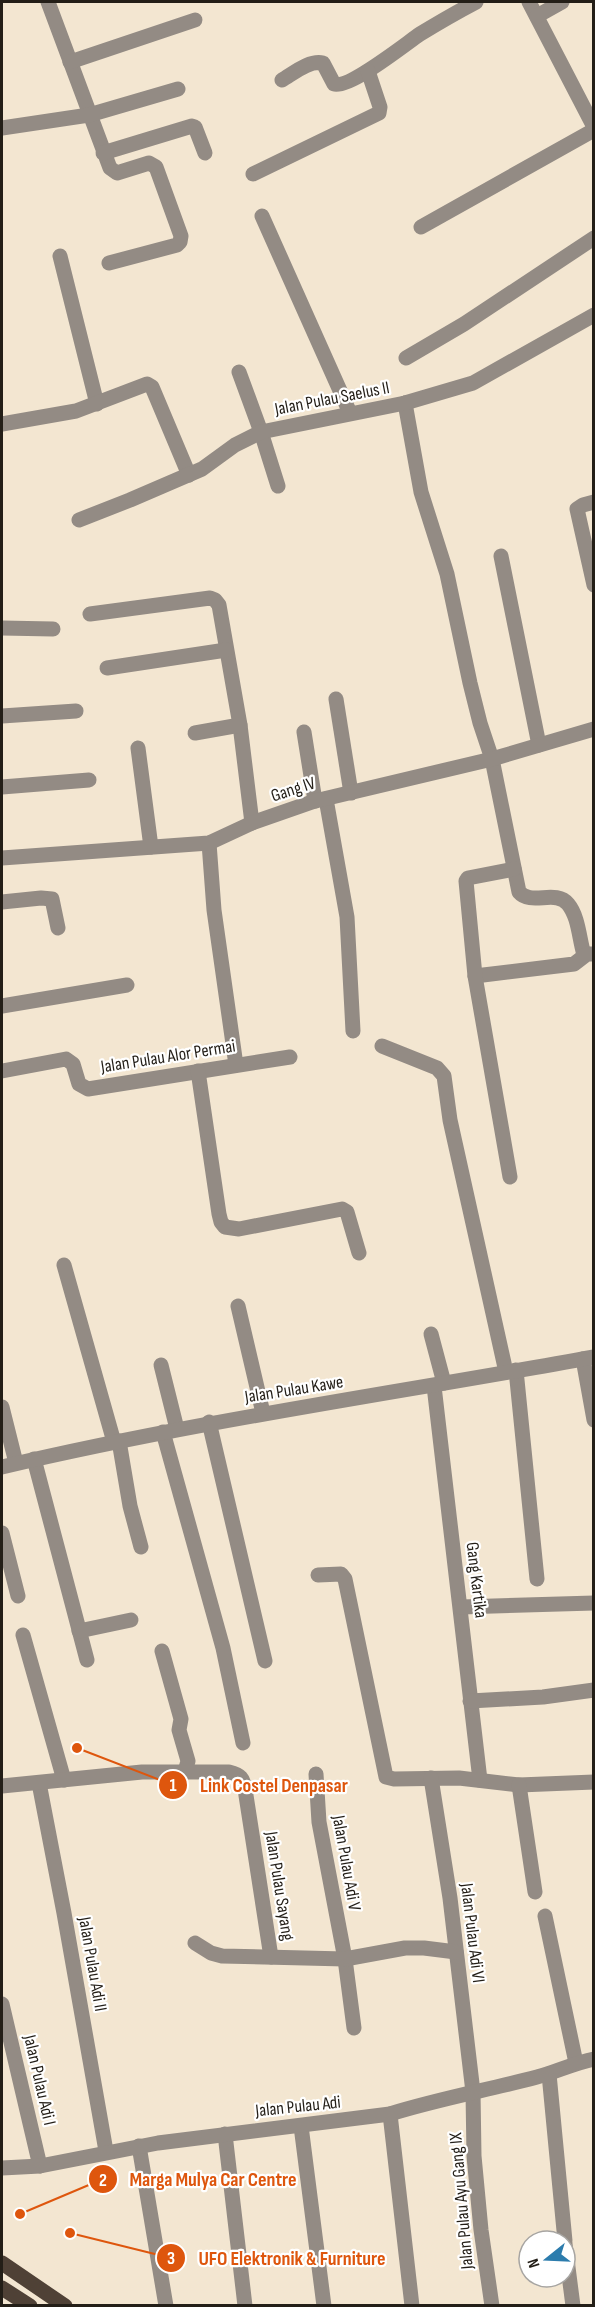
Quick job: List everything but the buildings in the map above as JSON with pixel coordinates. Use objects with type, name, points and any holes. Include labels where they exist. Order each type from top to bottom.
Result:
[{"type":"main road","points":[[2,2263],[65,2306]]},
{"type":"main road","points":[[2,2288],[30,2306]]},
{"type":"street","points":[[48,2],[110,168],[117,173],[150,163],[156,167],[181,236],[177,246],[109,263]]},
{"type":"street","points":[[282,80],[314,62],[322,63],[335,86],[368,71],[417,36],[476,2]]},
{"type":"street","points":[[421,227],[594,129],[529,2]]},
{"type":"street","points":[[537,16],[562,2]]},
{"type":"street","points":[[70,62],[195,20]]},
{"type":"street","points":[[253,174],[379,112],[380,107],[368,71]]},
{"type":"street","points":[[2,128],[89,115],[178,89]]},
{"type":"street","points":[[103,153],[192,126],[195,127],[205,153]]},
{"type":"street","points":[[262,216],[350,413]]},
{"type":"street","points":[[406,358],[464,324],[594,238]]},
{"type":"street","points":[[60,256],[97,404]]},
{"type":"street","name":"Jalan Pulau Saelus II","points":[[79,520],[202,469],[235,446],[261,432],[405,403],[473,382],[594,315]]},
{"type":"street","points":[[239,372],[278,486]]},
{"type":"street","points":[[2,424],[32,420],[97,404],[147,384],[152,387],[189,475]]},
{"type":"street","points":[[405,403],[422,492],[447,574],[470,683],[492,759],[519,892],[522,896],[559,898],[568,903],[575,919],[583,951],[590,954]]},
{"type":"street","points":[[594,502],[580,506],[577,511],[594,585]]},
{"type":"street","points":[[501,556],[539,745]]},
{"type":"street","points":[[90,614],[210,598],[219,605],[240,725],[252,824]]},
{"type":"street","points":[[2,628],[53,629]]},
{"type":"street","points":[[107,668],[226,650]]},
{"type":"street","points":[[336,699],[351,793]]},
{"type":"street","points":[[2,716],[76,711]]},
{"type":"street","points":[[195,733],[240,725]]},
{"type":"street","name":"Gang IV","points":[[2,858],[208,843],[252,824],[320,800],[492,759],[594,729]]},
{"type":"street","points":[[304,732],[348,917],[352,1031]]},
{"type":"street","points":[[138,748],[151,847]]},
{"type":"street","points":[[2,787],[89,780]]},
{"type":"street","points":[[208,843],[214,910],[236,1065]]},
{"type":"street","points":[[510,1177],[476,976],[466,881],[476,875],[514,869]]},
{"type":"street","points":[[2,902],[52,899],[58,928]]},
{"type":"street","points":[[476,976],[574,963],[590,954]]},
{"type":"street","points":[[2,1006],[127,985]]},
{"type":"street","points":[[382,1046],[437,1068],[444,1076],[450,1120],[511,1371],[537,1579]]},
{"type":"street","name":"Jalan Pulau Alor Permai","points":[[2,1071],[66,1059],[73,1064],[79,1084],[88,1089],[290,1057]]},
{"type":"street","points":[[198,1071],[219,1214],[225,1227],[239,1229],[342,1209],[347,1212],[358,1253]]},
{"type":"street","points":[[64,1265],[117,1442],[141,1547]]},
{"type":"street","points":[[238,1306],[263,1413]]},
{"type":"street","name":"Gang Kartika","points":[[431,1335],[439,1384],[449,1520],[480,1780]]},
{"type":"street","points":[[588,1358],[594,1420]]},
{"type":"street","name":"Jalan Pulau Kawe","points":[[9,1465],[209,1422],[588,1358]]},
{"type":"street","points":[[161,1365],[170,1430],[223,1648],[243,1743]]},
{"type":"street","points":[[2,1407],[9,1465]]},
{"type":"street","points":[[209,1422],[265,1661]]},
{"type":"street","points":[[34,1459],[87,1660]]},
{"type":"street","points":[[2,1533],[18,1596]]},
{"type":"street","points":[[318,1575],[341,1574],[345,1579],[385,1774],[394,1779],[480,1780],[519,1785],[594,1782]]},
{"type":"street","points":[[461,1607],[594,1603]]},
{"type":"street","points":[[80,1631],[131,1620]]},
{"type":"street","points":[[23,1635],[64,1780]]},
{"type":"street","points":[[162,1651],[182,1719],[179,1730],[188,1761],[184,1772]]},
{"type":"street","points":[[470,1701],[543,1697],[594,1690]]},
{"type":"street","name":"Jalan Pulau Sayang","points":[[2,1786],[142,1772],[229,1772],[238,1774],[243,1779],[271,1957]]},
{"type":"street","name":"Jalan Pulau Adi V","points":[[316,1774],[319,1822],[345,1959],[354,2028]]},
{"type":"street","name":"Jalan Pulau Adi VI","points":[[431,1778],[473,2092]]},
{"type":"street","name":"Jalan Pulau Adi II","points":[[39,1783],[106,2151]]},
{"type":"street","points":[[519,1785],[535,1892]]},
{"type":"street","points":[[545,1916],[576,2063]]},
{"type":"street","points":[[195,1943],[211,1953],[222,1956],[345,1959],[405,1948],[456,1952]]},
{"type":"street","name":"Jalan Pulau Adi I","points":[[2,2004],[40,2166]]},
{"type":"street","name":"Jalan Pulau Adi","points":[[2,2168],[40,2166],[139,2146],[390,2114],[549,2074],[576,2063],[594,2059]]},
{"type":"street","points":[[549,2074],[564,2229]]},
{"type":"street","name":"Jalan Pulau Ayu Gang IX","points":[[473,2092],[475,2167],[492,2306]]},
{"type":"street","points":[[390,2114],[412,2306]]},
{"type":"street","points":[[301,2126],[324,2306]]},
{"type":"street","points":[[225,2134],[245,2306]]},
{"type":"street","points":[[139,2146],[166,2306]]},
{"type":"street","points":[[571,2289],[573,2306]]},
{"type":"place","name":"Link Costel Denpasar","points":[[77,1748]]},
{"type":"place","name":"Marga Mulya Car Centre","points":[[20,2214]]},
{"type":"place","name":"UFO Elektronik & Furniture","points":[[70,2233]]}]
